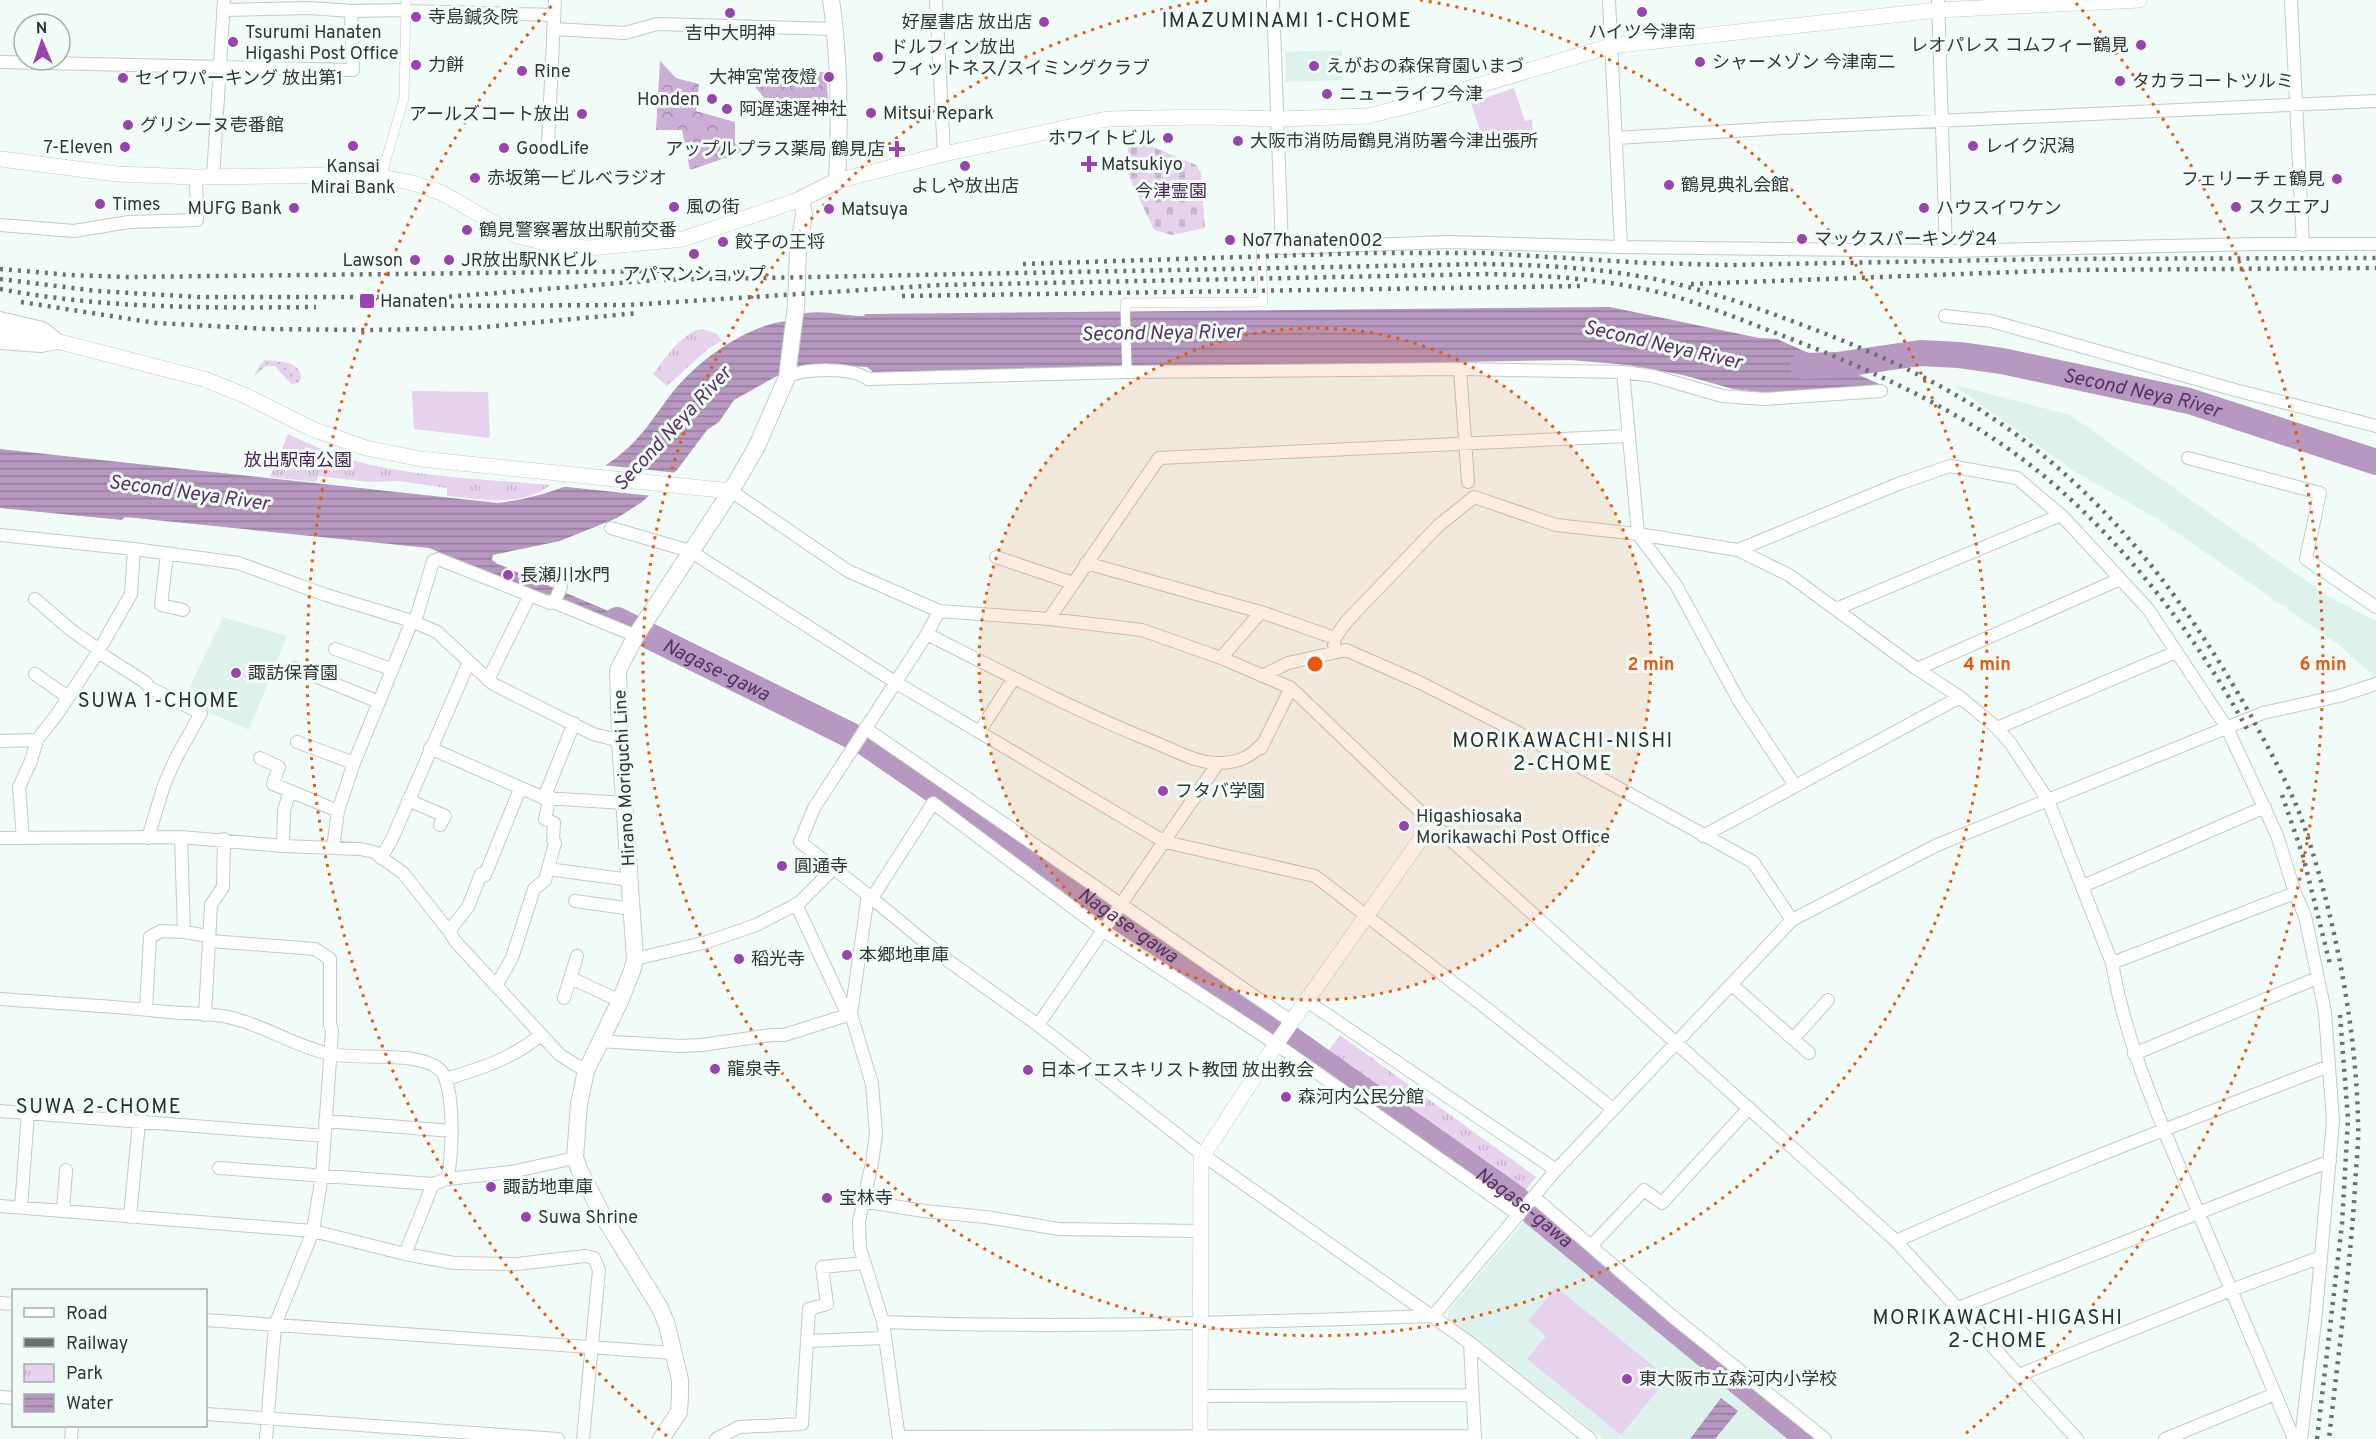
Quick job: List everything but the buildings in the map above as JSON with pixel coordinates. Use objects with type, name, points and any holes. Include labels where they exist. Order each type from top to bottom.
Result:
[{"type":"main road","points":[[801,199],[837,181],[840,104],[831,0]]},
{"type":"main road","name":"Hirano Moriguchi Line","points":[[661,1439],[679,1412],[680,1380],[667,1325],[660,1308],[603,1216],[575,1158],[579,1104],[586,1071],[620,1001],[635,959],[620,741],[618,670],[638,632],[731,491],[757,446],[787,376],[795,315],[797,261],[804,214],[801,199]]},
{"type":"street","points":[[548,142],[555,0]]},
{"type":"street","points":[[936,0],[944,154]]},
{"type":"street","points":[[1273,0],[1282,248]]},
{"type":"street","points":[[1610,0],[1621,247]]},
{"type":"street","points":[[837,181],[944,154],[1107,119],[1201,117],[1279,119],[1367,116],[1416,104],[1611,46],[1938,5],[2139,0]]},
{"type":"street","points":[[2291,0],[2302,245]]},
{"type":"street","points":[[213,177],[224,5],[459,6],[554,15]]},
{"type":"street","points":[[1938,5],[1946,251]]},
{"type":"street","points":[[0,62],[219,65],[353,70],[355,7]]},
{"type":"street","points":[[381,177],[404,98],[406,7]]},
{"type":"street","points":[[553,29],[625,33],[657,24],[835,29]]},
{"type":"street","points":[[1616,138],[1782,128],[2376,101]]},
{"type":"street","points":[[0,159],[117,174],[196,177],[352,175],[381,177],[413,183],[442,193],[515,235],[557,246],[590,248],[684,239],[801,199]]},
{"type":"street","points":[[0,225],[74,231],[129,222],[197,220],[196,177]]},
{"type":"street","points":[[1127,372],[1125,303],[1263,302],[1261,249],[1449,242],[1621,247],[1946,251],[2255,244],[2376,244]]},
{"type":"street","points":[[1945,316],[1991,321],[2226,387],[2376,426]]},
{"type":"street","points":[[0,318],[43,328],[60,342]]},
{"type":"street","points":[[0,330],[60,342],[204,379],[244,395],[312,429],[366,448],[422,459],[731,491],[848,571],[939,611],[1049,619],[1142,630],[1221,658],[1291,688],[1432,823],[1896,1241],[2077,1439]]},
{"type":"street","points":[[0,343],[41,346],[60,342]]},
{"type":"street","points":[[1460,369],[1470,482],[1474,497]]},
{"type":"street","points":[[787,376],[804,371],[848,372],[868,379],[1127,372],[1460,369],[1623,372],[1653,376],[1722,396],[1765,399],[1881,391]]},
{"type":"street","points":[[1623,372],[1638,534],[1676,585],[1739,701],[1794,784]]},
{"type":"street","points":[[1049,619],[1159,458],[1628,436]]},
{"type":"street","points":[[2188,458],[2320,493],[2306,559],[2376,607]]},
{"type":"street","points":[[1738,550],[1898,484],[1950,466],[2017,478],[2061,515],[2148,609],[2227,728],[2277,835],[2295,893],[2305,916],[2325,1012],[2333,1121],[2301,1439]]},
{"type":"street","points":[[1474,497],[1556,525],[1638,534],[1738,550],[1789,574],[1917,669],[1960,697],[2011,744],[2048,800],[2112,963],[2116,988],[2134,1054],[2294,1439]]},
{"type":"street","points":[[1332,652],[1335,638],[1346,622],[1438,526],[1474,497]]},
{"type":"street","points":[[1836,609],[2061,515]]},
{"type":"street","points":[[611,528],[690,551],[895,682],[1165,842],[1315,876],[1612,1109]]},
{"type":"street","points":[[0,536],[134,549],[238,563],[326,595],[413,622],[436,632],[488,680],[592,734],[620,741]]},
{"type":"street","points":[[23,838],[19,787],[31,761],[37,740],[68,697],[131,594],[134,549]]},
{"type":"street","points":[[167,554],[162,605],[183,610]]},
{"type":"street","points":[[996,557],[1073,582]]},
{"type":"street","points":[[333,848],[338,811],[354,763],[391,669],[413,622],[434,561],[438,560],[550,603],[554,602],[638,632]]},
{"type":"street","points":[[1086,563],[1261,612],[1335,638]]},
{"type":"street","points":[[1917,669],[2120,579]]},
{"type":"street","points":[[554,602],[560,588]]},
{"type":"street","points":[[488,680],[530,595]]},
{"type":"street","points":[[35,599],[71,630],[145,682],[150,688],[201,713],[164,785],[148,838]]},
{"type":"street","points":[[939,611],[927,634],[814,808],[800,842],[943,957],[1038,1025],[1203,1155],[1470,1343],[1590,1439]]},
{"type":"street","points":[[1221,658],[1261,612]]},
{"type":"street","points":[[927,634],[1122,729],[1203,761],[1218,763],[1242,760],[1259,747],[1261,748],[1291,688]]},
{"type":"street","points":[[336,649],[391,669]]},
{"type":"street","points":[[1262,676],[1288,663],[1346,650],[1421,683],[1515,731],[1754,862],[1792,920]]},
{"type":"street","points":[[1996,728],[2176,652]]},
{"type":"street","points":[[381,858],[392,839],[469,662]]},
{"type":"street","points":[[295,668],[379,702]]},
{"type":"street","points":[[34,674],[68,697]]},
{"type":"street","points":[[980,732],[1014,678]]},
{"type":"street","points":[[883,1322],[982,1325],[1200,1324],[1433,1316],[1556,1170],[1792,920],[1937,845],[2263,713],[2339,696],[2376,684]]},
{"type":"street","points":[[1703,836],[1794,784],[1960,697]]},
{"type":"street","points":[[495,986],[512,958],[534,889],[545,880],[555,843],[553,840],[554,823],[546,819],[547,798],[574,723]]},
{"type":"street","points":[[860,735],[1122,904],[1292,1022]]},
{"type":"street","points":[[0,741],[37,740]]},
{"type":"street","points":[[297,742],[354,763]]},
{"type":"street","points":[[430,748],[520,789],[547,798],[625,803]]},
{"type":"street","points":[[260,758],[279,767],[273,784],[338,811]]},
{"type":"street","points":[[1038,1025],[1218,763]]},
{"type":"street","points":[[450,931],[468,907],[481,874],[485,874],[520,789]]},
{"type":"street","points":[[283,846],[284,810],[290,791]]},
{"type":"street","points":[[408,800],[445,816]]},
{"type":"street","points":[[851,1014],[870,897],[933,803],[1104,931],[1277,1044],[1519,1214]]},
{"type":"street","points":[[2082,886],[2265,807]]},
{"type":"street","points":[[1200,1439],[1201,1159],[1292,1022],[1432,823]]},
{"type":"street","points":[[181,837],[184,932]]},
{"type":"street","points":[[0,838],[181,837],[283,846],[360,849],[374,852],[403,873],[450,931],[455,941],[560,1055],[586,1071]]},
{"type":"street","points":[[205,1015],[211,905],[223,887],[224,839]]},
{"type":"street","points":[[635,959],[707,942],[756,925],[796,904],[817,887],[834,868]]},
{"type":"street","points":[[548,869],[630,880]]},
{"type":"street","points":[[2112,963],[2295,893]]},
{"type":"street","points":[[575,902],[632,909]]},
{"type":"street","points":[[796,904],[844,1006],[851,1014],[872,1084],[876,1134],[859,1221],[860,1248],[883,1322],[899,1438],[1475,1438],[1470,1343]]},
{"type":"street","points":[[146,1010],[150,937],[161,931],[184,932],[209,939],[315,950],[330,959],[330,1024],[332,1031],[322,1175],[314,1231],[275,1325],[266,1439]]},
{"type":"street","points":[[564,998],[578,956]]},
{"type":"street","points":[[571,978],[620,1001]]},
{"type":"street","points":[[2134,1054],[2318,978]]},
{"type":"street","points":[[1732,985],[1809,1053]]},
{"type":"street","points":[[0,999],[232,1018],[330,1054],[408,1059],[429,1064],[442,1072],[446,1079],[452,1131],[450,1168],[447,1179]]},
{"type":"street","points":[[1792,1039],[1828,1000]]},
{"type":"street","points":[[1307,1001],[1556,1170]]},
{"type":"street","points":[[599,1041],[680,1046],[702,1045],[784,1035],[851,1014]]},
{"type":"street","points":[[446,1079],[483,1068],[522,1050],[541,1035]]},
{"type":"street","points":[[1896,1241],[2164,1130],[2329,1066]]},
{"type":"street","points":[[1591,1246],[1644,1190],[1662,1203],[1749,1108]]},
{"type":"street","points":[[0,1111],[325,1136]]},
{"type":"street","points":[[21,1207],[27,1113]]},
{"type":"street","points":[[325,1121],[452,1131]]},
{"type":"street","points":[[130,1217],[139,1122]]},
{"type":"street","points":[[219,1168],[434,1184],[447,1179],[511,1172],[575,1158]]},
{"type":"street","points":[[1958,1308],[2330,1161]]},
{"type":"street","points":[[63,1211],[66,1170]]},
{"type":"street","points":[[405,1254],[434,1184]]},
{"type":"street","points":[[1534,1198],[1673,1317],[1825,1439]]},
{"type":"street","points":[[862,1201],[1059,1229],[1200,1231]]},
{"type":"street","points":[[0,1206],[314,1231],[405,1254],[454,1263],[517,1264],[585,1256],[594,1258],[599,1270],[583,1439]]},
{"type":"street","points":[[2019,1375],[2231,1290],[2321,1257]]},
{"type":"street","points":[[716,1439],[739,1427],[802,1424],[809,1309],[827,1304],[822,1267],[864,1263]]},
{"type":"street","points":[[207,1320],[673,1353]]},
{"type":"street","points":[[808,1341],[884,1338]]},
{"type":"street","points":[[2165,1439],[2275,1394]]},
{"type":"street","points":[[1200,1396],[1473,1395]]},
{"type":"street","points":[[207,1413],[558,1439]]},
{"type":"shaded area","name":"えがおの森保育園いまづ","points":[[1342,50],[1343,80],[1286,82],[1285,52]]},
{"type":"shaded area","points":[[1956,385],[2070,415],[2328,596],[2376,621],[2376,678],[2338,644],[2154,517],[2074,471]]},
{"type":"shaded area","points":[[223,617],[287,636],[249,730],[183,701]]},
{"type":"shaded area","name":"東大阪市立森河内小学校","points":[[1531,1213],[1799,1439],[1603,1439],[1448,1319],[1448,1311]]},
{"type":"green space","points":[[660,61],[676,78],[699,84],[696,111],[735,122],[735,143],[743,152],[690,170],[682,130],[656,130]]},
{"type":"green space","points":[[826,72],[828,100],[817,105],[811,117],[769,104],[752,83],[753,74]]},
{"type":"green space","points":[[1514,88],[1525,121],[1532,119],[1533,137],[1483,140],[1471,103]]},
{"type":"green space","name":"今津霊園","points":[[1129,137],[1196,165],[1201,173],[1205,228],[1172,235],[1154,230],[1130,179],[1127,167]]},
{"type":"green space","points":[[703,329],[717,334],[722,341],[709,348],[667,386],[653,374],[681,340]]},
{"type":"green space","points":[[265,360],[294,365],[301,379],[298,383],[291,384],[275,366],[266,366],[254,376]]},
{"type":"green space","points":[[412,391],[488,392],[490,438],[414,429]]},
{"type":"green space","name":"放出駅南公園","points":[[288,434],[348,459],[397,470],[550,485],[528,496],[488,500],[447,496],[447,488],[398,481],[368,482],[318,476],[316,482],[270,477]]},
{"type":"green space","points":[[1340,1035],[1536,1177],[1522,1195],[1327,1052]]},
{"type":"green space","points":[[1556,1287],[1668,1378],[1621,1435],[1527,1359],[1546,1336],[1528,1321]]},
{"type":"water","points":[[1610,307],[1759,338],[1777,339],[1884,386],[1775,394],[1733,389],[1683,375],[1628,365],[1570,360],[873,372],[867,367],[815,365],[777,376],[734,400],[719,422],[707,430],[677,470],[642,502],[617,518],[560,541],[493,555],[492,560],[498,564],[639,624],[634,631],[429,548],[125,517],[122,520],[0,508],[0,449],[498,503],[534,496],[585,478],[615,459],[641,434],[692,371],[717,351],[757,329],[806,313],[864,316],[865,314]]},
{"type":"water","points":[[1721,1398],[1738,1411],[1715,1439],[1690,1439]]},
{"type":"pier","points":[[602,465],[678,473],[653,496],[557,486],[584,476]]},
{"type":"waterway","name":"Second Neya River","points":[[1803,366],[1837,365],[1920,353],[2002,361],[2189,401],[2376,462]]},
{"type":"waterway","name":"Nagase-gawa","points":[[617,620],[864,742],[1135,929],[1513,1196],[1808,1439]]},
{"type":"railway","points":[[1023,264],[1367,253],[1484,253],[1647,263],[1730,265],[2050,259],[2376,258]]},
{"type":"railway","points":[[0,279],[97,291],[198,297],[446,297],[658,280],[1484,264],[1551,266],[1638,276],[1709,293],[1816,330],[1868,351],[1920,376],[1970,403],[2035,449],[2107,515],[2140,552],[2171,591],[2226,673],[2275,760],[2303,822],[2327,905],[2343,977],[2353,1050],[2358,1120],[2350,1250],[2329,1439]]},
{"type":"railway","points":[[1691,284],[2069,270],[2376,268]]},
{"type":"railway","points":[[0,269],[127,277],[663,271]]},
{"type":"railway","points":[[433,306],[628,305],[940,285],[1487,274],[1573,278],[1658,292],[1723,313],[1873,373],[1957,416],[2010,450],[2080,508],[2144,576],[2200,652],[2247,729]]},
{"type":"railway","points":[[902,296],[1583,286]]},
{"type":"railway","points":[[0,289],[39,296],[118,304],[197,307],[316,307]]},
{"type":"railway","points":[[21,302],[156,323],[269,329],[473,328],[639,313]]},
{"type":"railway","points":[[2282,795],[2303,856],[2331,968]]},
{"type":"railway","points":[[2317,1439],[2342,1224],[2348,1119],[2340,1015]]},
{"type":"place","name":"ハイツ今津南","points":[[1642,12]]},
{"type":"place","name":"吉中大明神","points":[[730,13]]},
{"type":"place","name":"寺島鍼灸院","points":[[416,17]]},
{"type":"place","name":"好屋書店 放出店","points":[[1044,22]]},
{"type":"place","name":"Tsurumi Hanaten Higashi Post Office","points":[[233,42]]},
{"type":"place","name":"レオパレス コムフィー鶴見","points":[[2141,45]]},
{"type":"place","name":"ドルフィン放出 フィットネス/スイミングクラブ","points":[[878,57]]},
{"type":"place","name":"シャーメゾン 今津南二","points":[[1700,62]]},
{"type":"place","name":"力餅","points":[[416,65]]},
{"type":"place","name":"えがおの森保育園いまづ","points":[[1314,66]]},
{"type":"place","name":"Rine","points":[[522,71]]},
{"type":"place","name":"大神宮常夜燈","points":[[829,77]]},
{"type":"place","name":"セイワパーキング 放出第1","points":[[123,78]]},
{"type":"place","name":"タカラコートツルミ","points":[[2120,81]]},
{"type":"place","name":"ニューライフ今津","points":[[1327,94]]},
{"type":"place","name":"Honden","points":[[712,99]]},
{"type":"place","name":"阿遅速遅神社","points":[[727,109]]},
{"type":"place","name":"Mitsui Repark","points":[[871,113]]},
{"type":"place","name":"アールズコート放出","points":[[582,114]]},
{"type":"place","name":"グリシーヌ壱番館","points":[[128,125]]},
{"type":"place","name":"ホワイトビル","points":[[1168,138]]},
{"type":"place","name":"大阪市消防局鶴見消防署今津出張所","points":[[1238,141]]},
{"type":"place","name":"Kansai Mirai Bank","points":[[353,146]]},
{"type":"place","name":"レイク沢潟","points":[[1973,146]]},
{"type":"place","name":"7-Eleven","points":[[125,147]]},
{"type":"place","name":"GoodLife","points":[[504,148]]},
{"type":"place","name":"アップルプラス薬局 鶴見店","points":[[897,149]]},
{"type":"place","name":"Matsukiyo","points":[[1089,164]]},
{"type":"place","name":"よしや放出店","points":[[965,166]]},
{"type":"place","name":"赤坂第一ビルべラジオ","points":[[475,178]]},
{"type":"place","name":"フェリーチェ鶴見","points":[[2337,179]]},
{"type":"place","name":"鶴見典礼会館","points":[[1669,185]]},
{"type":"place","name":"Times","points":[[100,204]]},
{"type":"place","name":"風の街","points":[[674,207]]},
{"type":"place","name":"スクエアJ","points":[[2236,207]]},
{"type":"place","name":"MUFG Bank","points":[[294,208]]},
{"type":"place","name":"ハウスイワケン","points":[[1924,208]]},
{"type":"place","name":"Matsuya","points":[[829,209]]},
{"type":"place","name":"鶴見警察署放出駅前交番","points":[[467,230]]},
{"type":"place","name":"マックスパーキング24","points":[[1802,239]]},
{"type":"place","name":"No77hanaten002","points":[[1230,240]]},
{"type":"place","name":"餃子の王将","points":[[723,242]]},
{"type":"place","name":"アパマンショップ","points":[[694,254]]},
{"type":"place","name":"Lawson","points":[[415,260]]},
{"type":"place","name":"JR放出駅NKビル","points":[[449,260]]},
{"type":"place","name":"Hanaten","points":[[367,301]]},
{"type":"place","name":"長瀬川水門","points":[[508,575]]},
{"type":"place","name":"諏訪保育園","points":[[236,673]]},
{"type":"place","name":"フタバ学園","points":[[1163,791]]},
{"type":"place","name":"Higashiosaka Morikawachi Post Office","points":[[1404,826]]},
{"type":"place","name":"圓通寺","points":[[782,866]]},
{"type":"place","name":"本郷地車庫","points":[[847,955]]},
{"type":"place","name":"稻光寺","points":[[739,959]]},
{"type":"place","name":"龍泉寺","points":[[715,1069]]},
{"type":"place","name":"日本イエスキリスト教団 放出教会","points":[[1028,1070]]},
{"type":"place","name":"森河内公民分館","points":[[1286,1097]]},
{"type":"place","name":"諏訪地車庫","points":[[491,1187]]},
{"type":"place","name":"宝林寺","points":[[827,1198]]},
{"type":"place","name":"Suwa Shrine","points":[[526,1217]]},
{"type":"place","name":"東大阪市立森河内小学校","points":[[1627,1379]]},
{"type":"district","name":"IMAZUMINAMI 1-CHOME","points":[[1287,20]]},
{"type":"district","name":"SUWA 1-CHOME","points":[[159,700]]},
{"type":"district","name":"MORIKAWACHI-NISHI 2-CHOME","points":[[1563,752]]},
{"type":"district","name":"SUWA 2-CHOME","points":[[99,1106]]},
{"type":"district","name":"MORIKAWACHI-HIGASHI 2-CHOME","points":[[1998,1328]]}]
